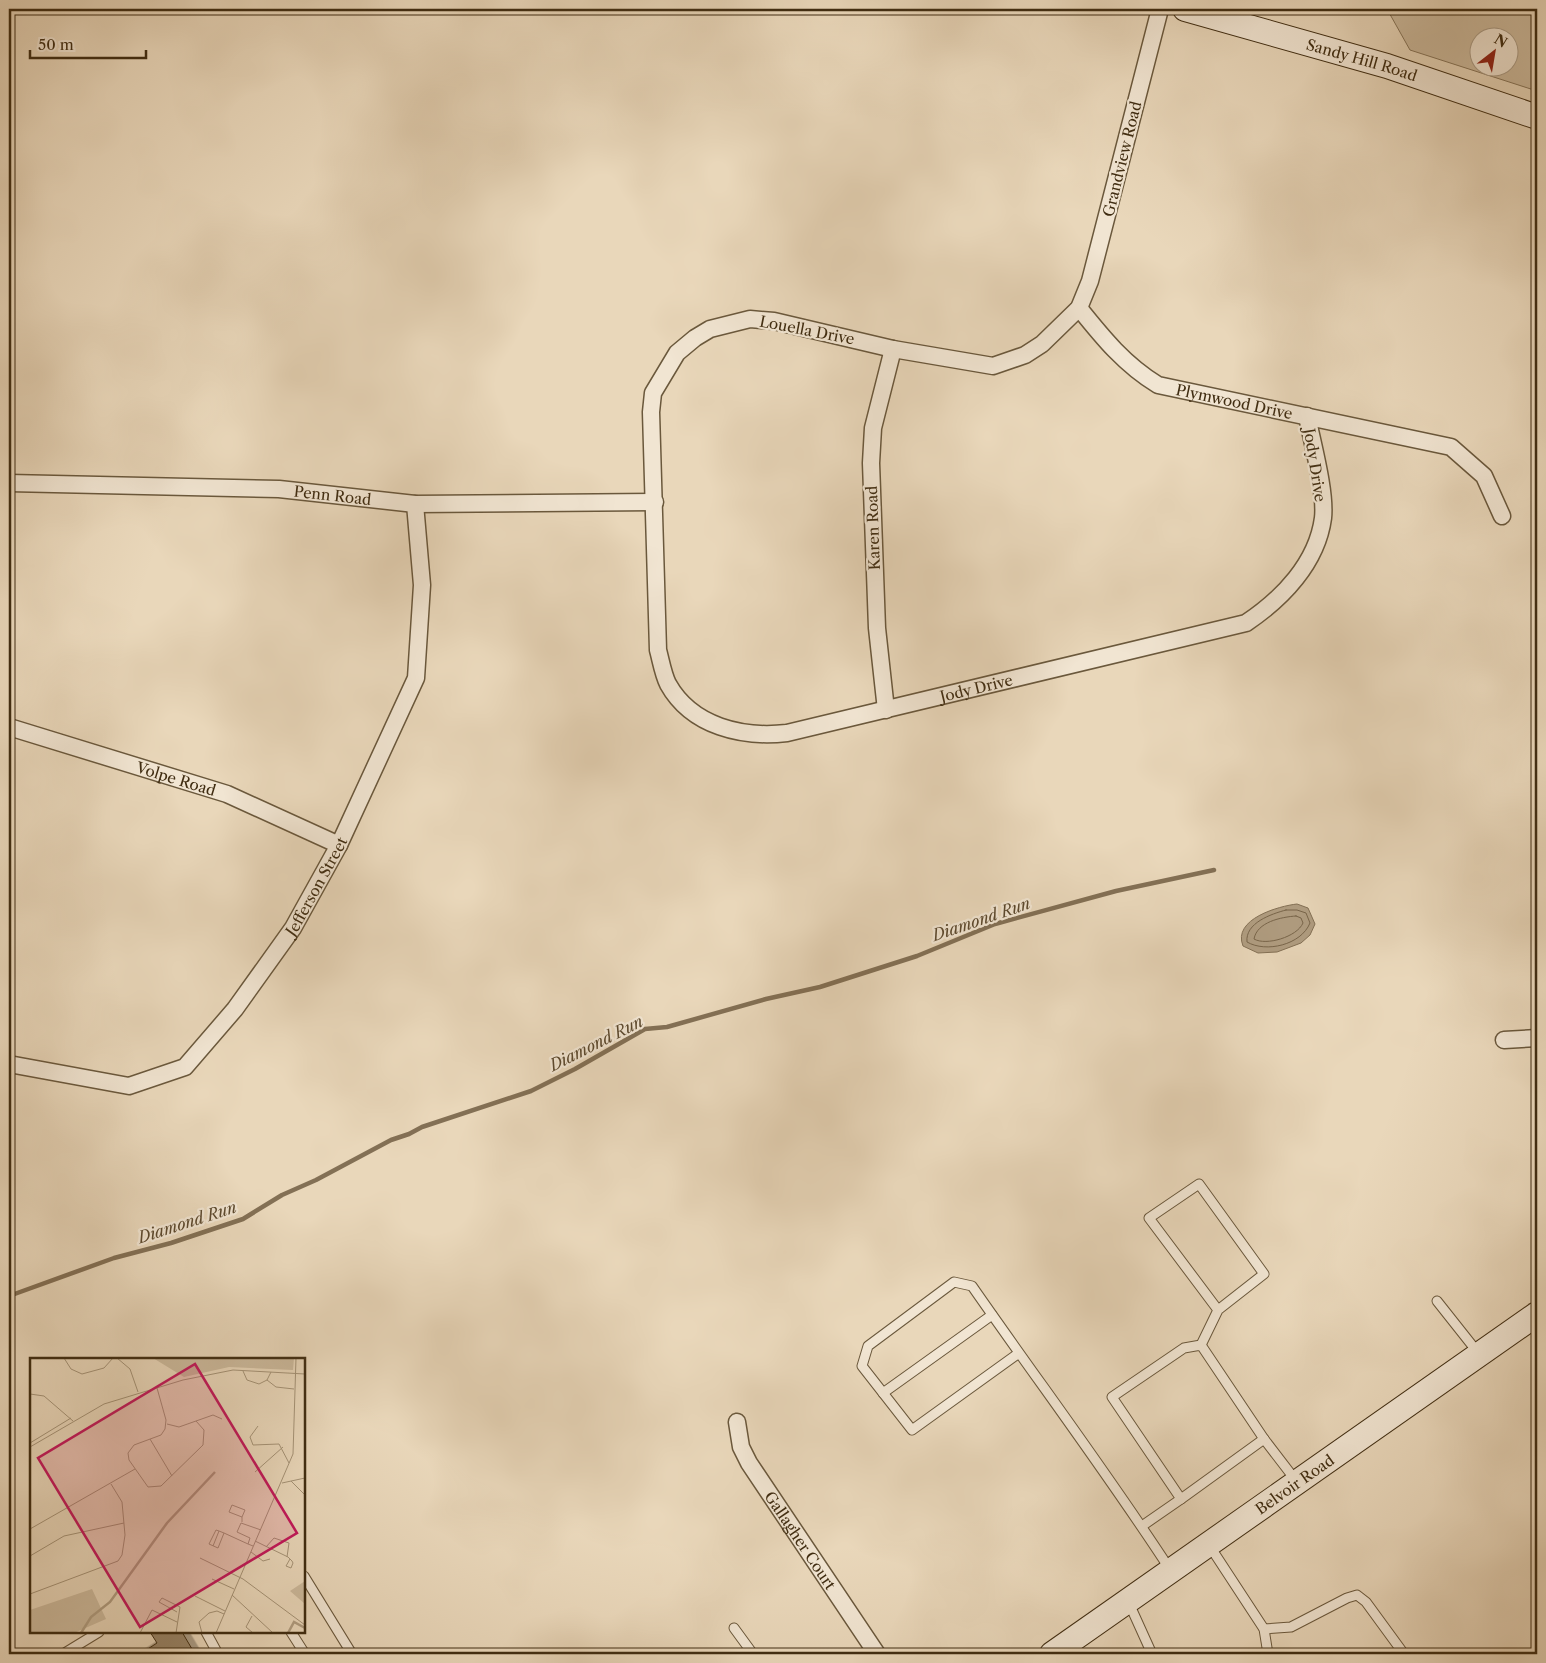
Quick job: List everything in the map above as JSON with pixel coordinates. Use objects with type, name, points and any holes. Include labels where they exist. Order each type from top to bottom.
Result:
[{"type":"street","name":"Grandview Road","points":[[1079,308],[1090,281],[1160,9]]},
{"type":"street","name":"Sandy Hill Road","points":[[1185,9],[1387,66],[1537,117]]},
{"type":"street","name":"Louella Drive","points":[[655,502],[651,412],[654,393],[677,353],[695,338],[710,329],[750,319],[792,325],[893,349],[993,366],[1025,356],[1042,344],[1079,308]]},
{"type":"street","name":"Plymwood Drive","points":[[1079,308],[1112,348],[1131,367],[1158,385],[1451,447],[1484,476],[1502,516]]},
{"type":"street","name":"Karen Road","points":[[886,710],[877,628],[871,463],[874,421],[893,349]]},
{"type":"street","name":"Jody Drive","points":[[655,502],[658,650],[668,683],[680,700],[694,712],[726,730],[765,736],[787,733],[886,710],[1246,623],[1260,614],[1288,588],[1304,567],[1323,517],[1319,476],[1307,416]]},
{"type":"street","name":"Penn Road","points":[[9,483],[279,489],[415,504],[655,502]]},
{"type":"street","name":"Jefferson Street","points":[[9,1064],[129,1086],[185,1067],[235,1009],[293,928],[339,845],[416,678],[422,585],[415,504]]},
{"type":"street","name":"Volpe Road","points":[[9,727],[227,794],[339,845]]},
{"type":"street","points":[[1504,1040],[1537,1038]]},
{"type":"street","name":"Belvoir Road","points":[[1052,1654],[1537,1314]]},
{"type":"street","name":"Gallagher Court","points":[[737,1422],[741,1447],[749,1463],[877,1654]]},
{"type":"lane","points":[[1201,1345],[1218,1310],[1264,1274],[1199,1184],[1149,1218],[1218,1310]]},
{"type":"lane","points":[[1019,1352],[912,1430],[862,1366],[868,1346],[954,1282],[972,1286],[992,1315],[1019,1352],[1142,1526],[1171,1571]]},
{"type":"lane","points":[[1437,1301],[1480,1354]]},
{"type":"lane","points":[[884,1393],[992,1315]]},
{"type":"lane","points":[[1201,1345],[1264,1439],[1297,1483]]},
{"type":"lane","points":[[1181,1499],[1112,1397],[1184,1348],[1201,1345]]},
{"type":"lane","points":[[1142,1526],[1264,1439]]},
{"type":"lane","points":[[1209,1544],[1264,1629],[1268,1654]]},
{"type":"lane","points":[[305,1578],[352,1654]]},
{"type":"lane","points":[[1264,1629],[1291,1627],[1347,1598],[1357,1595],[1366,1602],[1404,1654]]},
{"type":"lane","points":[[1128,1601],[1152,1654]]},
{"type":"lane","points":[[734,1628],[753,1654]]},
{"type":"lane","points":[[63,1654],[97,1633]]},
{"type":"lane","points":[[207,1633],[218,1654]]},
{"type":"lane","points":[[293,1633],[305,1654]]},
{"type":"shaded area","points":[[1387,9],[1537,9],[1537,91],[1497,78],[1518,78],[1518,28],[1468,28],[1468,69],[1410,50]]},
{"type":"water","points":[[1297,904],[1308,908],[1315,924],[1310,935],[1301,943],[1277,952],[1258,953],[1243,946],[1241,937],[1244,928],[1251,921],[1269,911]]},
{"type":"building","points":[[151,1633],[183,1633],[195,1654],[140,1654],[157,1643]]},
{"type":"waterway","name":"Diamond Run","points":[[9,1296],[114,1258],[171,1243],[243,1219],[282,1195],[316,1180],[391,1140],[422,1127],[531,1091],[575,1069],[645,1029],[667,1027],[766,999],[820,987],[917,956],[995,924],[1116,891],[1214,870]]}]
